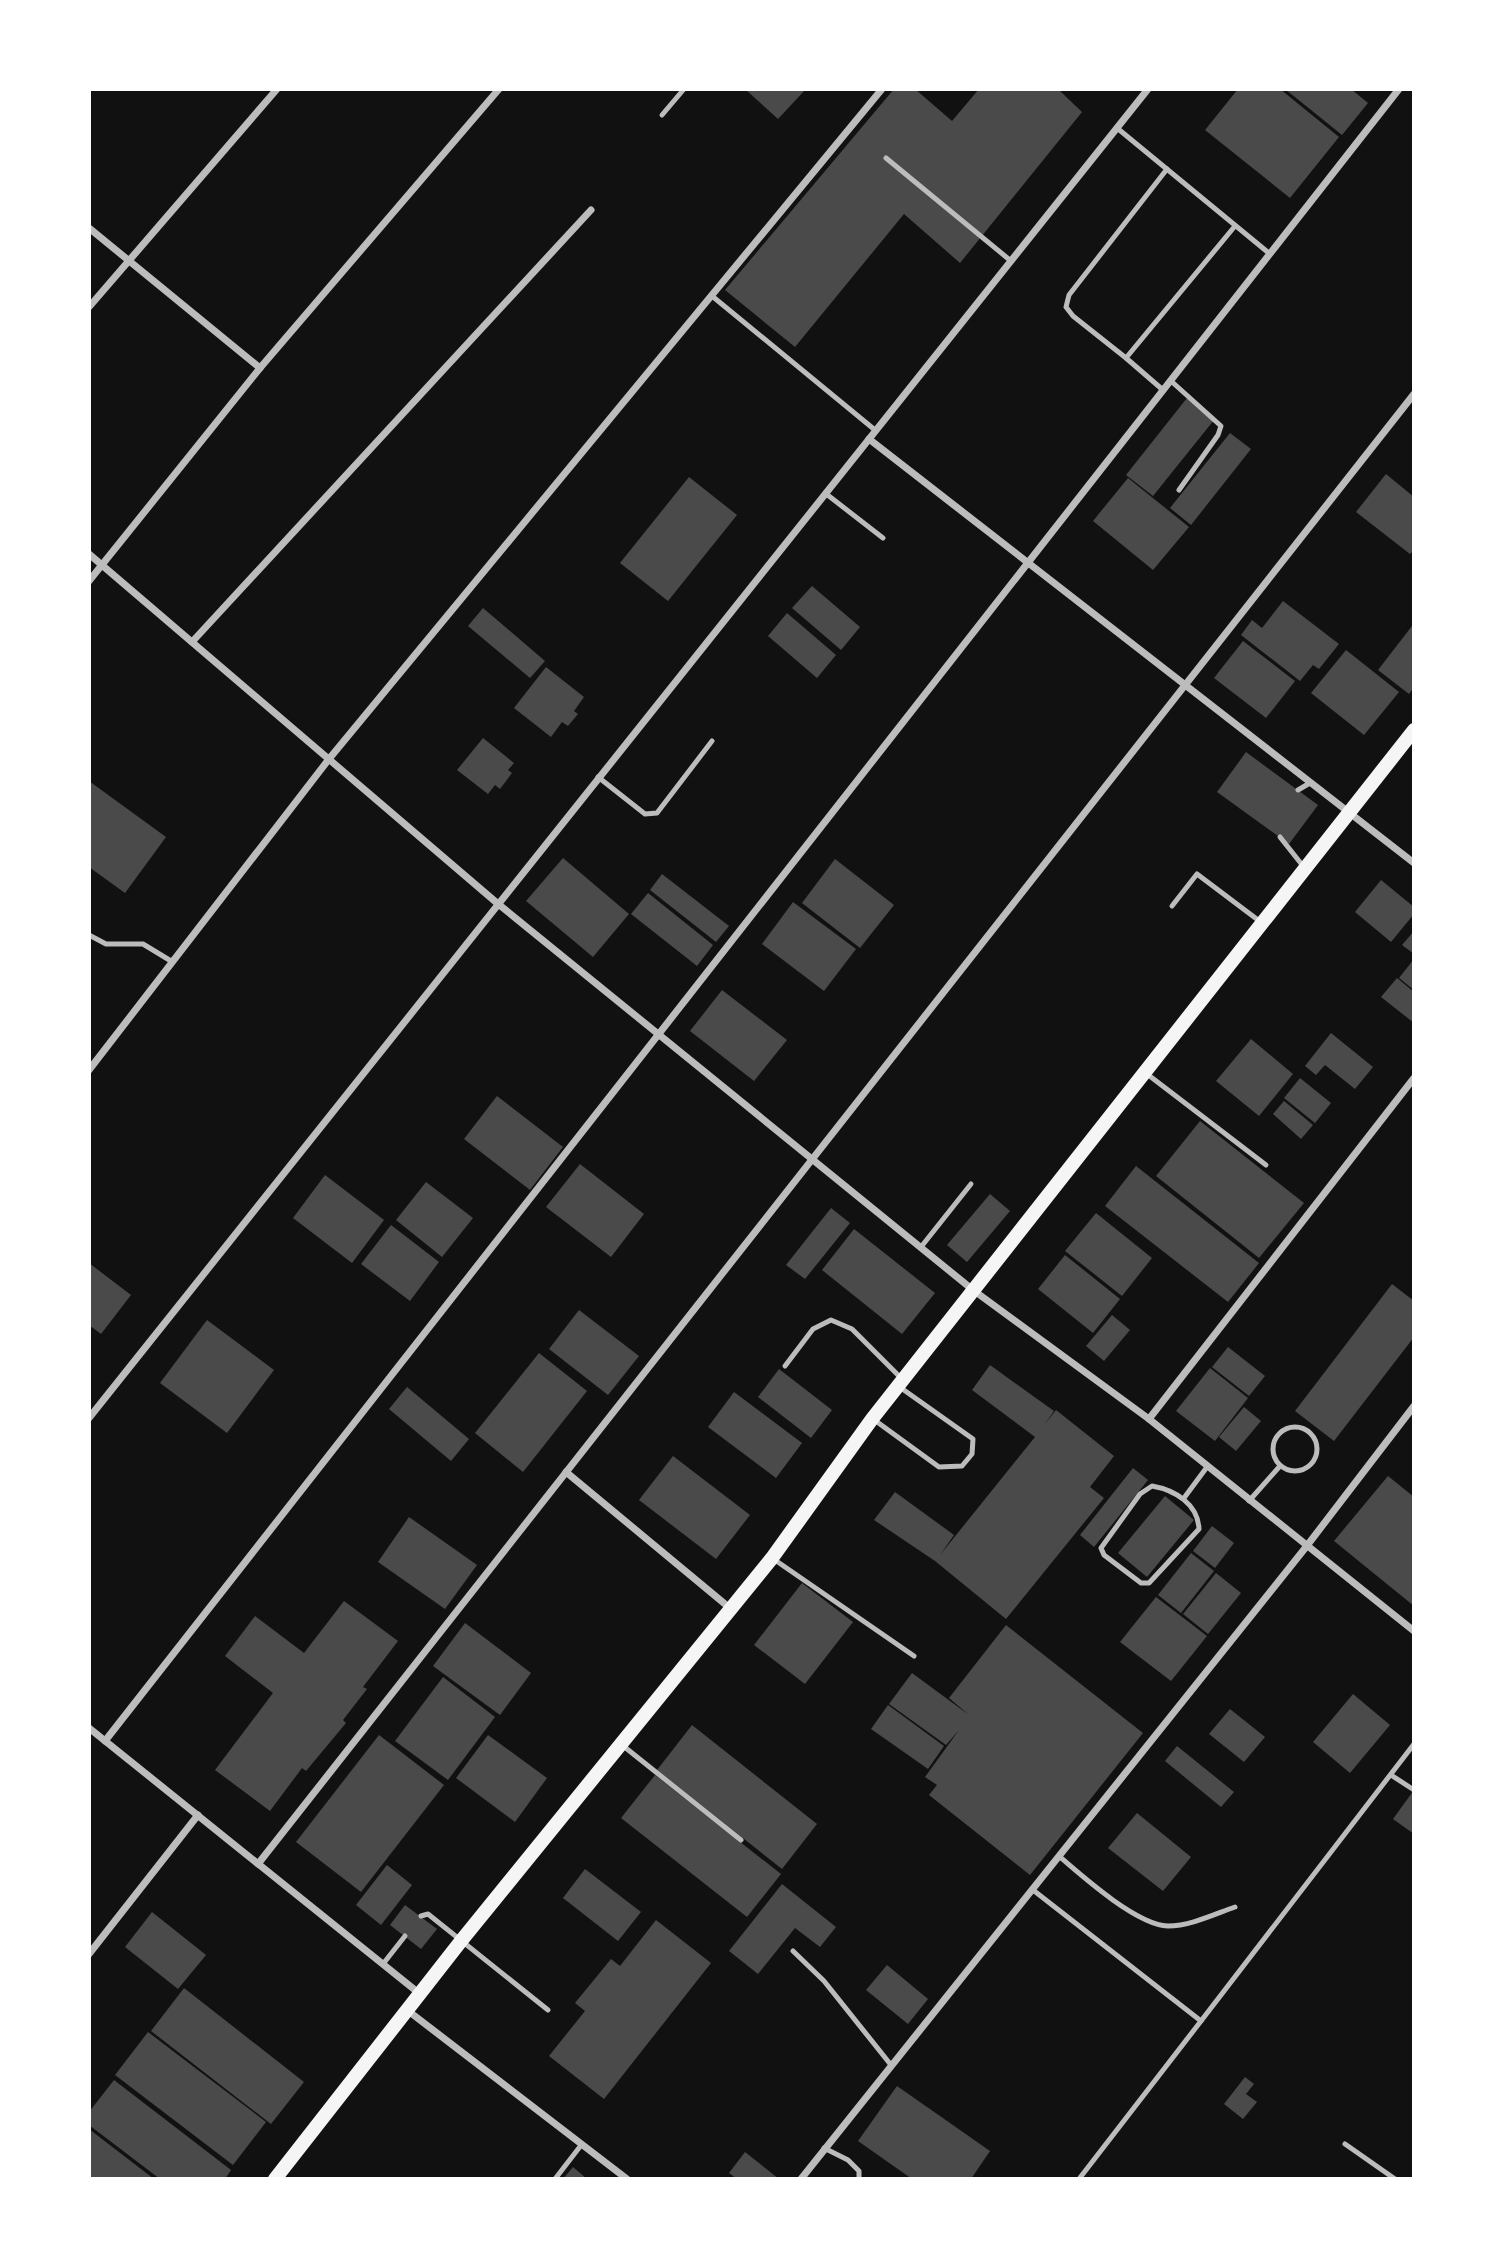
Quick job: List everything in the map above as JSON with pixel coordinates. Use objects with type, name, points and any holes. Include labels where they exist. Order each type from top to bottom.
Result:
[{"type":"main road","points":[[275,2179],[461,1941],[772,1558],[872,1419],[1414,730]]},
{"type":"street","points":[[89,307],[277,89]]},
{"type":"street","points":[[89,581],[260,368],[499,89]]},
{"type":"street","points":[[89,1070],[329,759],[882,89]]},
{"type":"street","points":[[89,1418],[1148,89]]},
{"type":"street","points":[[105,1741],[1399,89]]},
{"type":"street","points":[[192,642],[591,210]]},
{"type":"street","points":[[89,228],[260,368]]},
{"type":"street","points":[[258,1864],[1414,394]]},
{"type":"street","points":[[869,439],[1027,565],[1414,863]]},
{"type":"street","points":[[89,554],[497,903],[659,1035],[974,1290],[1149,1419],[1414,1631]]},
{"type":"street","points":[[1149,1419],[1414,1078]]},
{"type":"street","points":[[801,2179],[1306,1547],[1414,1405]]},
{"type":"street","points":[[566,1472],[731,1609]]},
{"type":"street","points":[[89,1728],[420,1994]]},
{"type":"street","points":[[89,1954],[198,1815]]},
{"type":"street","points":[[407,2010],[627,2179]]},
{"type":"lane","points":[[662,115],[684,89]]},
{"type":"lane","points":[[1117,128],[1269,254]]},
{"type":"lane","points":[[886,158],[1011,261]]},
{"type":"lane","points":[[1163,390],[1073,316],[1066,307],[1069,295],[1167,169]]},
{"type":"lane","points":[[1126,358],[1235,226]]},
{"type":"lane","points":[[712,296],[876,430]]},
{"type":"lane","points":[[1171,381],[1221,425],[1218,435],[1179,489]]},
{"type":"lane","points":[[825,493],[883,538]]},
{"type":"lane","points":[[598,777],[645,814],[651,815],[657,813],[712,741]]},
{"type":"lane","points":[[1298,790],[1310,783]]},
{"type":"lane","points":[[1280,837],[1305,869]]},
{"type":"lane","points":[[1172,906],[1197,874],[1262,923]]},
{"type":"lane","points":[[89,935],[106,944],[143,944],[172,961]]},
{"type":"lane","points":[[1145,1072],[1266,1165]]},
{"type":"lane","points":[[921,1247],[971,1184]]},
{"type":"lane","points":[[785,1366],[813,1329],[831,1320],[852,1329],[900,1383],[973,1438],[972,1454],[962,1466],[939,1467],[872,1419]]},
{"type":"lane","points":[[1300,1428],[1312,1435],[1317,1448],[1313,1462],[1301,1470],[1280,1466],[1273,1446],[1280,1434],[1300,1428]]},
{"type":"lane","points":[[1249,1501],[1280,1466]]},
{"type":"lane","points":[[1184,1498],[1207,1467]]},
{"type":"lane","points":[[1152,1486],[1168,1489],[1184,1498],[1199,1520],[1199,1530],[1149,1583],[1141,1583],[1128,1576],[1104,1555],[1101,1548],[1105,1540],[1140,1493],[1152,1486]]},
{"type":"lane","points":[[772,1558],[914,1656]]},
{"type":"lane","points":[[1079,2179],[1414,1744]]},
{"type":"lane","points":[[622,1745],[741,1840]]},
{"type":"lane","points":[[1391,1775],[1414,1790]]},
{"type":"lane","points":[[1060,1857],[1106,1898],[1166,1926],[1235,1906]]},
{"type":"lane","points":[[1033,1890],[1201,2021]]},
{"type":"lane","points":[[421,1916],[428,1914],[548,2010]]},
{"type":"lane","points":[[383,1964],[405,1936]]},
{"type":"lane","points":[[793,1951],[824,1981],[891,2065]]},
{"type":"lane","points":[[555,2179],[582,2144]]},
{"type":"lane","points":[[1345,2144],[1395,2179]]},
{"type":"lane","points":[[824,2148],[848,2160],[859,2171],[859,2179]]},
{"type":"building","points":[[745,89],[806,89],[778,119]]},
{"type":"building","points":[[894,89],[915,89],[952,121],[979,89],[1058,89],[1082,112],[960,263],[904,214],[795,347],[725,290]]},
{"type":"building","points":[[1238,89],[1280,89],[1339,137],[1290,198],[1205,130]]},
{"type":"building","points":[[1285,89],[1351,89],[1368,103],[1342,135]]},
{"type":"building","points":[[1187,398],[1214,420],[1153,496],[1126,475]]},
{"type":"building","points":[[1230,433],[1251,449],[1191,525],[1170,508]]},
{"type":"building","points":[[1386,474],[1414,497],[1414,550],[1410,554],[1356,512]]},
{"type":"building","points":[[689,477],[737,515],[668,601],[620,563]]},
{"type":"building","points":[[1128,478],[1189,527],[1153,570],[1093,521]]},
{"type":"building","points":[[812,586],[860,627],[841,650],[792,608]]},
{"type":"building","points":[[1283,601],[1339,644],[1319,669],[1313,665],[1300,681],[1241,635],[1252,620],[1262,628]]},
{"type":"building","points":[[483,608],[545,661],[530,678],[468,626]]},
{"type":"building","points":[[787,613],[836,655],[817,678],[768,636]]},
{"type":"building","points":[[1412,626],[1414,687],[1409,694],[1378,670]]},
{"type":"building","points":[[1243,641],[1295,681],[1266,718],[1214,678]]},
{"type":"building","points":[[1346,650],[1399,692],[1364,735],[1311,693]]},
{"type":"building","points":[[546,667],[584,697],[574,711],[578,714],[568,726],[562,722],[551,737],[514,708]]},
{"type":"building","points":[[483,738],[514,763],[508,770],[512,773],[500,789],[495,785],[488,794],[457,770]]},
{"type":"building","points":[[1246,752],[1318,805],[1289,844],[1217,792]]},
{"type":"building","points":[[89,781],[166,837],[125,893],[89,867]]},
{"type":"building","points":[[563,858],[629,914],[593,957],[526,901]]},
{"type":"building","points":[[835,859],[894,905],[860,948],[802,903]]},
{"type":"building","points":[[662,874],[729,926],[716,942],[650,890]]},
{"type":"building","points":[[1381,880],[1414,907],[1414,914],[1391,942],[1355,912]]},
{"type":"building","points":[[648,893],[713,945],[697,966],[631,914]]},
{"type":"building","points":[[793,902],[856,949],[824,991],[762,944]]},
{"type":"building","points":[[1414,931],[1414,954],[1402,945]]},
{"type":"building","points":[[1414,959],[1414,990],[1399,978]]},
{"type":"building","points":[[1397,978],[1414,992],[1414,1023],[1381,997]]},
{"type":"building","points":[[722,990],[787,1040],[754,1081],[690,1031]]},
{"type":"building","points":[[1331,1033],[1373,1067],[1355,1089],[1325,1065],[1316,1075],[1305,1066]]},
{"type":"building","points":[[1251,1039],[1293,1074],[1259,1116],[1216,1081]]},
{"type":"building","points":[[1300,1078],[1331,1103],[1315,1123],[1284,1098]]},
{"type":"building","points":[[497,1096],[563,1147],[530,1190],[464,1139]]},
{"type":"building","points":[[1284,1101],[1313,1125],[1301,1139],[1273,1114]]},
{"type":"building","points":[[1200,1121],[1304,1203],[1259,1258],[1156,1176]]},
{"type":"building","points":[[580,1164],[644,1214],[611,1257],[546,1207]]},
{"type":"building","points":[[1136,1166],[1259,1263],[1228,1302],[1105,1206]]},
{"type":"building","points":[[325,1175],[384,1220],[352,1263],[293,1218]]},
{"type":"building","points":[[426,1182],[473,1218],[442,1257],[396,1220]]},
{"type":"building","points":[[990,1194],[1010,1211],[967,1262],[947,1245]]},
{"type":"building","points":[[831,1208],[850,1223],[805,1279],[786,1265]]},
{"type":"building","points":[[1096,1213],[1152,1258],[1122,1296],[1065,1251]]},
{"type":"building","points":[[391,1225],[439,1262],[410,1301],[361,1264]]},
{"type":"building","points":[[854,1229],[935,1293],[902,1334],[822,1270]]},
{"type":"building","points":[[1065,1255],[1120,1299],[1093,1333],[1038,1289]]},
{"type":"building","points":[[89,1263],[131,1295],[101,1334],[89,1325]]},
{"type":"building","points":[[1392,1284],[1414,1301],[1414,1337],[1334,1441],[1295,1411]]},
{"type":"building","points":[[579,1310],[639,1356],[608,1395],[549,1349]]},
{"type":"building","points":[[1112,1315],[1130,1330],[1104,1361],[1086,1346]]},
{"type":"building","points":[[207,1320],[274,1370],[227,1433],[160,1383]]},
{"type":"building","points":[[1228,1347],[1265,1376],[1249,1396],[1212,1367]]},
{"type":"building","points":[[539,1353],[587,1391],[523,1472],[475,1433]]},
{"type":"building","points":[[990,1365],[1054,1411],[1045,1424],[1056,1410],[1114,1456],[1090,1487],[1104,1498],[1006,1619],[935,1561],[874,1520],[895,1492],[954,1535],[940,1555],[1035,1437],[972,1390]]},
{"type":"building","points":[[1210,1368],[1248,1398],[1215,1441],[1176,1411]]},
{"type":"building","points":[[779,1369],[832,1410],[811,1438],[758,1397]]},
{"type":"building","points":[[407,1387],[469,1439],[451,1461],[389,1409]]},
{"type":"building","points":[[734,1392],[802,1443],[776,1478],[708,1427]]},
{"type":"building","points":[[1244,1407],[1261,1421],[1236,1451],[1219,1437]]},
{"type":"building","points":[[673,1456],[750,1515],[716,1559],[639,1500]]},
{"type":"building","points":[[1133,1468],[1148,1480],[1094,1547],[1080,1535]]},
{"type":"building","points":[[1388,1476],[1414,1497],[1414,1606],[1334,1541]]},
{"type":"building","points":[[1165,1496],[1194,1520],[1147,1577],[1118,1553]]},
{"type":"building","points":[[409,1517],[477,1565],[445,1609],[378,1562]]},
{"type":"building","points":[[1212,1526],[1234,1543],[1215,1568],[1193,1551]]},
{"type":"building","points":[[1191,1553],[1214,1571],[1181,1613],[1158,1595]]},
{"type":"building","points":[[1216,1573],[1241,1593],[1208,1634],[1183,1614]]},
{"type":"building","points":[[802,1583],[853,1622],[805,1684],[754,1645]]},
{"type":"building","points":[[1156,1597],[1207,1636],[1171,1681],[1120,1642]]},
{"type":"building","points":[[344,1601],[398,1641],[363,1687],[367,1689],[343,1720],[346,1723],[306,1771],[302,1768],[270,1811],[215,1770],[273,1693],[225,1656],[255,1616],[304,1653]]},
{"type":"building","points":[[465,1623],[531,1673],[500,1715],[433,1666]]},
{"type":"building","points":[[1006,1625],[1143,1733],[1030,1875],[929,1795],[937,1785],[925,1777],[959,1730],[946,1745],[889,1704],[912,1673],[969,1715],[949,1698]]},
{"type":"building","points":[[443,1677],[495,1717],[448,1780],[395,1741]]},
{"type":"building","points":[[1353,1694],[1390,1725],[1350,1773],[1313,1742]]},
{"type":"building","points":[[888,1705],[944,1746],[928,1769],[871,1729]]},
{"type":"building","points":[[1230,1709],[1265,1737],[1244,1762],[1209,1734]]},
{"type":"building","points":[[692,1725],[817,1824],[782,1869],[657,1770]]},
{"type":"building","points":[[379,1735],[444,1785],[361,1892],[296,1842]]},
{"type":"building","points":[[488,1735],[547,1778],[515,1822],[456,1778]]},
{"type":"building","points":[[1177,1746],[1234,1792],[1221,1807],[1165,1761]]},
{"type":"building","points":[[655,1775],[781,1874],[747,1917],[621,1818]]},
{"type":"building","points":[[1414,1790],[1414,1834],[1393,1819]]},
{"type":"building","points":[[1137,1813],[1191,1857],[1163,1891],[1108,1848]]},
{"type":"building","points":[[387,1865],[412,1885],[381,1925],[356,1905]]},
{"type":"building","points":[[585,1869],[641,1912],[618,1941],[563,1898]]},
{"type":"building","points":[[782,1884],[836,1927],[820,1947],[795,1928],[758,1974],[729,1951]]},
{"type":"building","points":[[405,1905],[437,1929],[421,1949],[390,1925]]},
{"type":"building","points":[[152,1912],[206,1955],[178,1989],[125,1947]]},
{"type":"building","points":[[656,1920],[711,1963],[604,2099],[549,2056],[585,2011],[575,2003],[611,1959],[620,1966]]},
{"type":"building","points":[[887,1965],[928,1999],[908,2024],[866,1990]]},
{"type":"building","points":[[184,1988],[304,2082],[271,2124],[151,2031]]},
{"type":"building","points":[[148,2032],[266,2122],[233,2165],[115,2075]]},
{"type":"building","points":[[1245,2077],[1254,2084],[1246,2094],[1257,2102],[1243,2119],[1224,2104]]},
{"type":"building","points":[[114,2080],[231,2170],[225,2179],[160,2179],[89,2125],[89,2112]]},
{"type":"building","points":[[897,2086],[990,2151],[971,2179],[912,2179],[858,2141]]},
{"type":"building","points":[[89,2129],[154,2179],[89,2179]]},
{"type":"building","points":[[745,2152],[779,2179],[737,2179],[729,2173]]},
{"type":"building","points":[[573,2167],[587,2179],[563,2179]]}]
